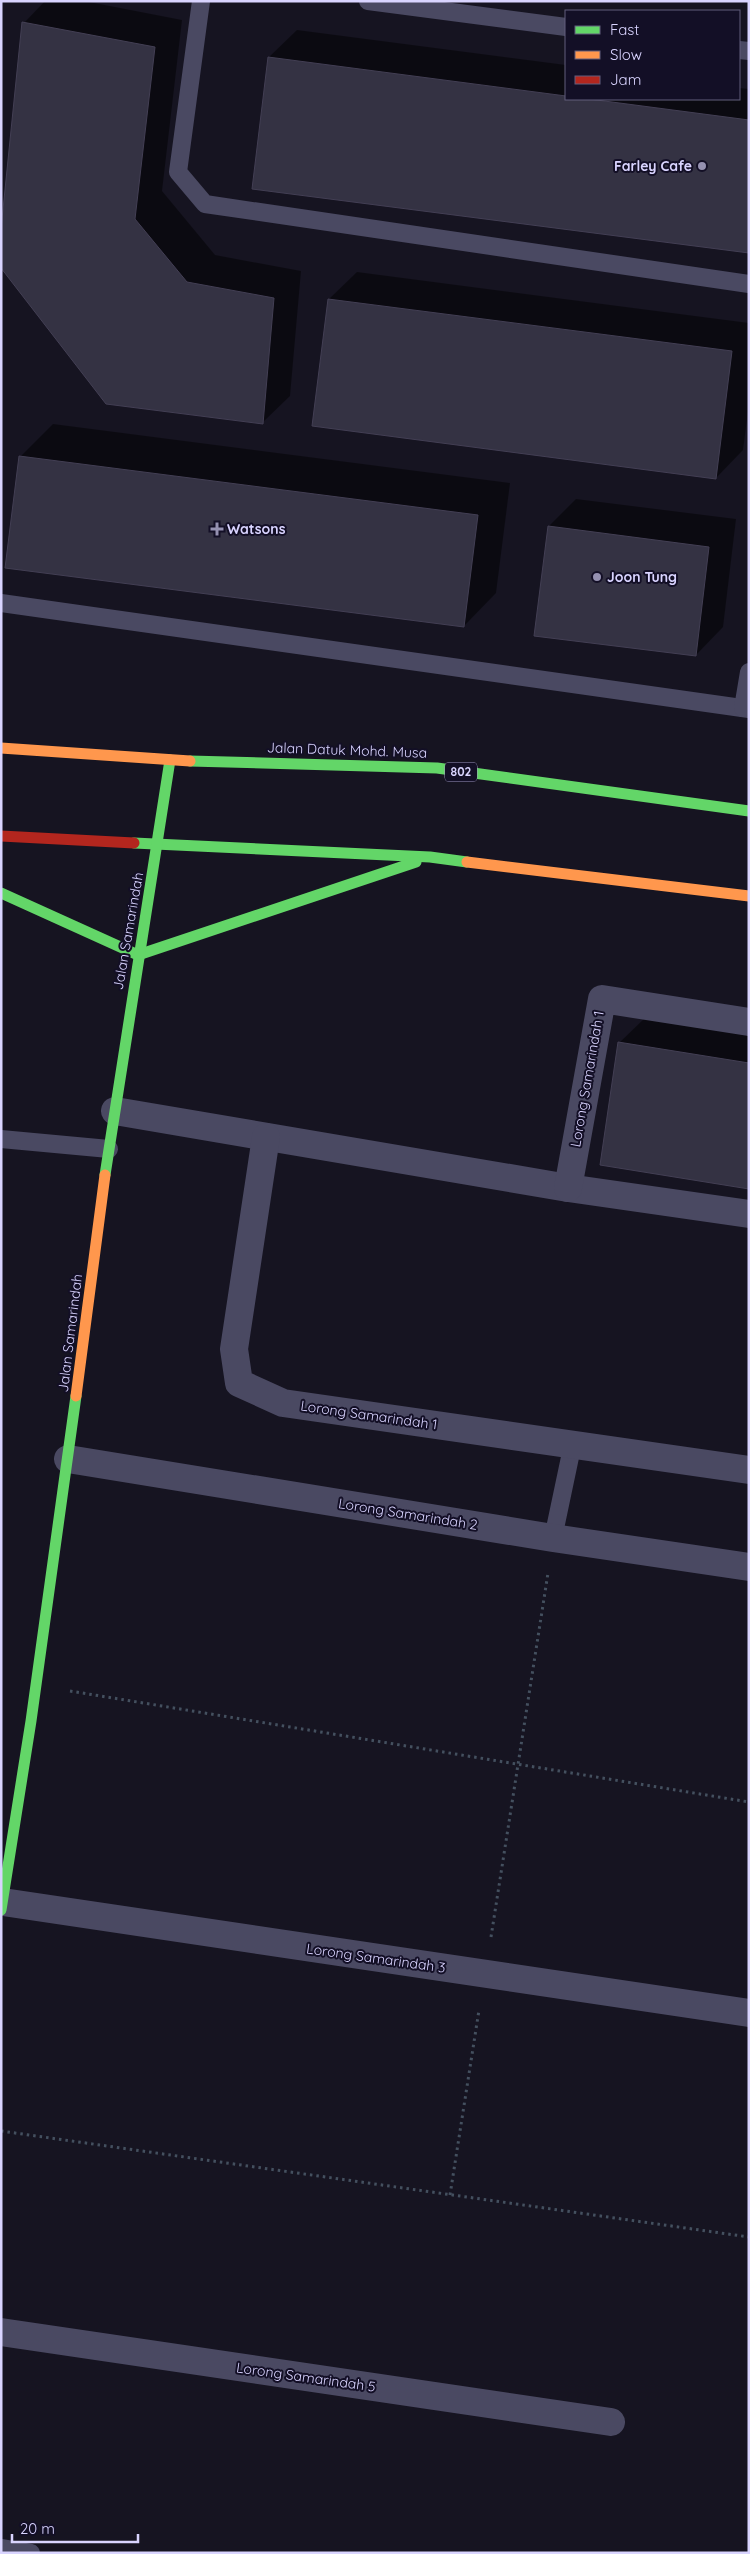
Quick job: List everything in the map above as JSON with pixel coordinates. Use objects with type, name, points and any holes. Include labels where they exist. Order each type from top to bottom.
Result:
[{"type":"main road","name":"Jalan Datuk Mohd. Musa","points":[[1,748],[170,760],[437,768],[749,811]]},
{"type":"main road","name":"Jalan Samarindah","points":[[2,1906],[68,1459],[109,1149],[138,955],[159,843],[170,760]]},
{"type":"main road","points":[[1,836],[430,857],[749,896]]},
{"type":"main road","points":[[1,893],[138,955],[430,857]]},
{"type":"street","name":"Lorong Samarindah 1","points":[[568,1188],[602,999],[749,1022]]},
{"type":"street","points":[[115,1111],[568,1188],[749,1214]]},
{"type":"street","name":"Lorong Samarindah 1","points":[[266,1137],[234,1350],[239,1383],[283,1403],[574,1443],[749,1470]]},
{"type":"street","name":"Lorong Samarindah 2","points":[[68,1459],[554,1538],[749,1567]]},
{"type":"street","name":"Lorong Samarindah 3","points":[[2,1906],[749,2013]]},
{"type":"street","name":"Lorong Samarindah 5","points":[[1,2332],[611,2422]]},
{"type":"lane","points":[[201,1],[178,172],[205,204],[749,284]]},
{"type":"lane","points":[[368,1],[565,27]]},
{"type":"lane","points":[[1,603],[746,708],[749,672]]},
{"type":"lane","points":[[1,1139],[109,1149]]},
{"type":"lane","points":[[554,1538],[574,1443]]},
{"type":"lane","points":[[1,2548],[31,2553]]},
{"type":"path","points":[[450,2195],[554,1538]]},
{"type":"path","points":[[35,1685],[749,1802]]},
{"type":"path","points":[[1,2131],[749,2237]]},
{"type":"building","points":[[22,22],[155,47],[135,219],[187,282],[274,298],[263,424],[106,404],[1,268],[1,229]]},
{"type":"building","points":[[268,57],[565,96],[565,100],[597,100],[749,120],[749,253],[252,189]]},
{"type":"building","points":[[328,299],[732,351],[716,479],[312,426]]},
{"type":"building","points":[[19,456],[478,515],[464,627],[5,568]]},
{"type":"building","points":[[548,526],[709,547],[696,656],[534,636]]},
{"type":"building","points":[[618,1042],[749,1063],[749,1189],[600,1165]]},
{"type":"traffic: fast","points":[[105,1175],[170,760]]},
{"type":"traffic: fast","points":[[190,761],[437,768],[749,811]]},
{"type":"traffic: fast","points":[[134,843],[430,857],[467,862]]},
{"type":"traffic: fast","points":[[1,893],[138,955],[416,862]]},
{"type":"traffic: fast","points":[[1,1910],[31,1721],[76,1396]]},
{"type":"traffic: slow","points":[[1,748],[190,761]]},
{"type":"traffic: slow","points":[[467,862],[749,896]]},
{"type":"traffic: slow","points":[[76,1396],[105,1175]]},
{"type":"traffic: jam","points":[[1,836],[134,843]]},
{"type":"place","name":"Farley Cafe","points":[[702,166]]},
{"type":"place","name":"Watsons","points":[[217,529]]},
{"type":"place","name":"Joon Tung","points":[[597,577]]}]
